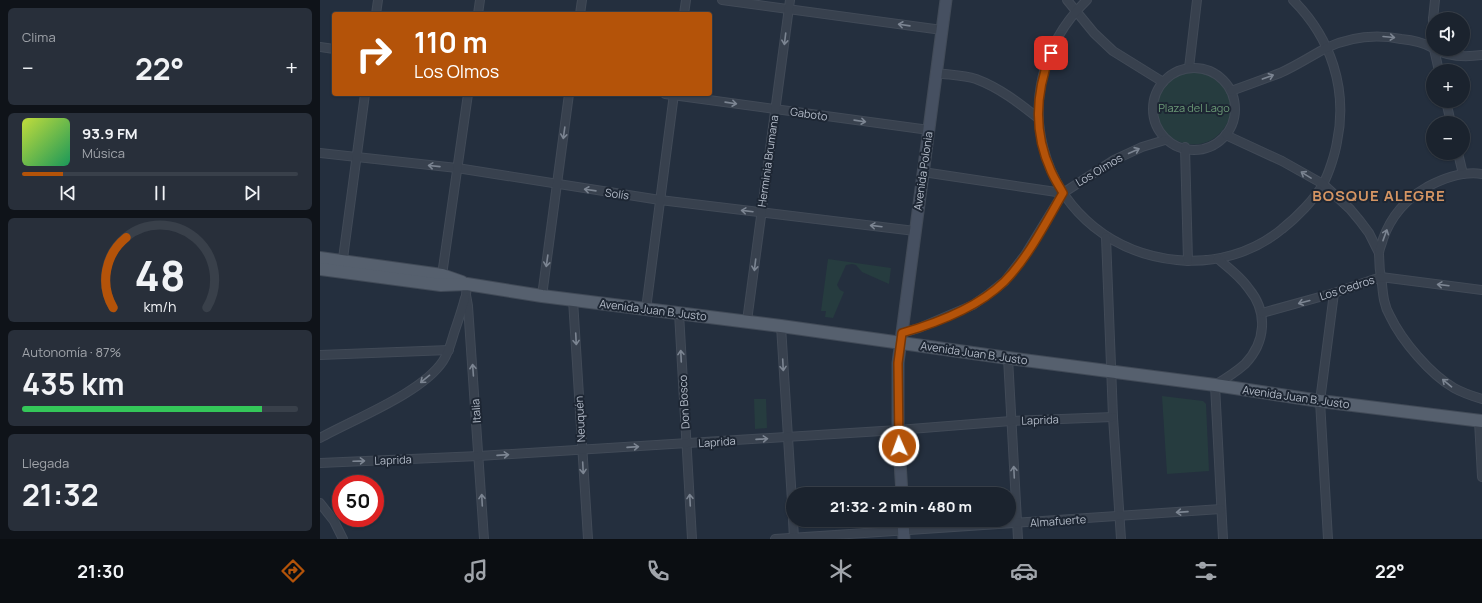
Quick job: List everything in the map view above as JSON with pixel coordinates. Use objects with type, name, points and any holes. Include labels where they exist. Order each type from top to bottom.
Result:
[{"type":"main road","name":"Avenida Polonia","points":[[902,487],[898,430],[898,363],[946,0]]},
{"type":"main road","name":"Avenida Juan B. Justo","points":[[320,258],[342,266],[466,290],[542,296],[781,326],[901,338],[1008,358],[1215,385],[1320,401],[1480,421]]},
{"type":"main road","name":"Avenida Juan B. Justo","points":[[320,269],[342,266],[442,274],[466,290]]},
{"type":"street","points":[[376,12],[378,0]]},
{"type":"street","points":[[478,12],[480,0]]},
{"type":"street","points":[[580,12],[582,0]]},
{"type":"street","points":[[684,12],[686,0]]},
{"type":"street","points":[[722,0],[942,30]]},
{"type":"street","name":"Herminia Brumana","points":[[747,322],[790,0]]},
{"type":"street","points":[[1067,0],[1098,37],[1113,51],[1163,82]]},
{"type":"street","points":[[1087,0],[1076,11],[1054,43],[1042,80],[1038,118],[1042,145],[1051,170],[1063,193],[1082,217],[1106,237],[1131,250],[1144,254],[1159,258],[1188,261],[1218,258],[1239,253],[1258,245],[1276,234],[1298,215],[1323,184],[1336,147],[1341,119],[1340,90],[1328,48],[1312,21],[1293,0]]},
{"type":"street","points":[[1189,68],[1197,0]]},
{"type":"street","points":[[1434,12],[1435,0]]},
{"type":"street","points":[[1231,91],[1280,73],[1328,48],[1359,38],[1375,36],[1426,44]]},
{"type":"street","points":[[320,47],[332,49]]},
{"type":"street","points":[[1470,56],[1482,55]]},
{"type":"street","points":[[1189,68],[1213,73],[1224,81],[1231,91],[1235,105],[1235,113],[1232,124],[1226,134],[1218,141],[1208,146],[1196,149],[1175,145],[1165,140],[1154,122],[1151,108],[1152,100],[1163,82],[1177,72],[1189,68]]},
{"type":"street","points":[[936,73],[966,77],[995,88],[1010,96],[1038,118]]},
{"type":"street","points":[[342,266],[365,96]]},
{"type":"street","points":[[442,274],[468,96]]},
{"type":"street","points":[[542,296],[569,96]]},
{"type":"street","points":[[646,309],[674,96]]},
{"type":"street","name":"Gaboto","points":[[681,96],[929,130]]},
{"type":"street","points":[[1226,134],[1288,164],[1323,184],[1350,209],[1369,233],[1379,253],[1384,302],[1389,315],[1414,353],[1453,387],[1465,394],[1482,399]]},
{"type":"street","name":"Los Olmos","points":[[901,338],[919,328],[973,305],[1005,281],[1026,255],[1063,193],[1114,160],[1142,147],[1165,140]]},
{"type":"street","points":[[1185,147],[1188,261]]},
{"type":"street","name":"Solís","points":[[320,152],[457,168],[557,185],[660,200],[915,231]]},
{"type":"street","points":[[1460,160],[1463,174]]},
{"type":"street","points":[[923,172],[1063,193]]},
{"type":"street","points":[[1379,253],[1386,232],[1393,218],[1403,205],[1418,193],[1448,177],[1463,174],[1482,174]]},
{"type":"street","points":[[1106,237],[1113,417],[1120,539]]},
{"type":"street","points":[[1218,258],[1250,289],[1262,313],[1262,332],[1257,348],[1244,365],[1215,385],[1223,539]]},
{"type":"street","name":"Los Cedros","points":[[1262,313],[1334,293],[1381,277],[1482,290]]},
{"type":"street","points":[[320,438],[387,404],[423,382],[442,362],[449,350],[466,290]]},
{"type":"street","name":"Italia","points":[[466,290],[484,539]]},
{"type":"street","points":[[1328,539],[1320,401],[1334,293]]},
{"type":"street","name":"Neuquén","points":[[573,300],[588,539]]},
{"type":"street","name":"Don Bosco","points":[[679,313],[692,539]]},
{"type":"street","points":[[781,326],[791,487]]},
{"type":"street","points":[[320,355],[449,350]]},
{"type":"street","points":[[1008,358],[1018,539]]},
{"type":"street","name":"Laprida","points":[[320,463],[479,456],[686,444],[1011,421],[1113,417]]},
{"type":"street","points":[[1480,421],[1482,477]]},
{"type":"street","points":[[320,503],[334,521],[343,539]]},
{"type":"street","name":"Almafuerte","points":[[775,539],[1221,509]]},
{"type":"street","points":[[793,527],[794,538]]},
{"type":"green space","name":"Plaza del Lago","points":[[1192,71],[1208,74],[1220,81],[1230,94],[1232,102],[1230,117],[1221,132],[1209,141],[1196,144],[1182,143],[1170,137],[1161,127],[1156,116],[1156,102],[1164,88],[1176,77]]},
{"type":"green space","points":[[828,259],[891,268],[889,284],[862,272],[856,265],[846,265],[837,285],[840,290],[844,292],[833,318],[825,317],[826,311],[821,311]]},
{"type":"green space","points":[[1162,396],[1203,401],[1206,404],[1209,471],[1167,474]]},
{"type":"green space","points":[[754,399],[766,399],[767,428],[755,429]]},
{"type":"district","name":"BOSQUE ALEGRE","points":[[1379,196]]},
{"type":"route","points":[[899,446],[898,363],[902,333],[919,328],[973,305],[1005,281],[1026,255],[1063,193],[1051,170],[1042,145],[1038,118],[1042,80],[1051,53]]}]
